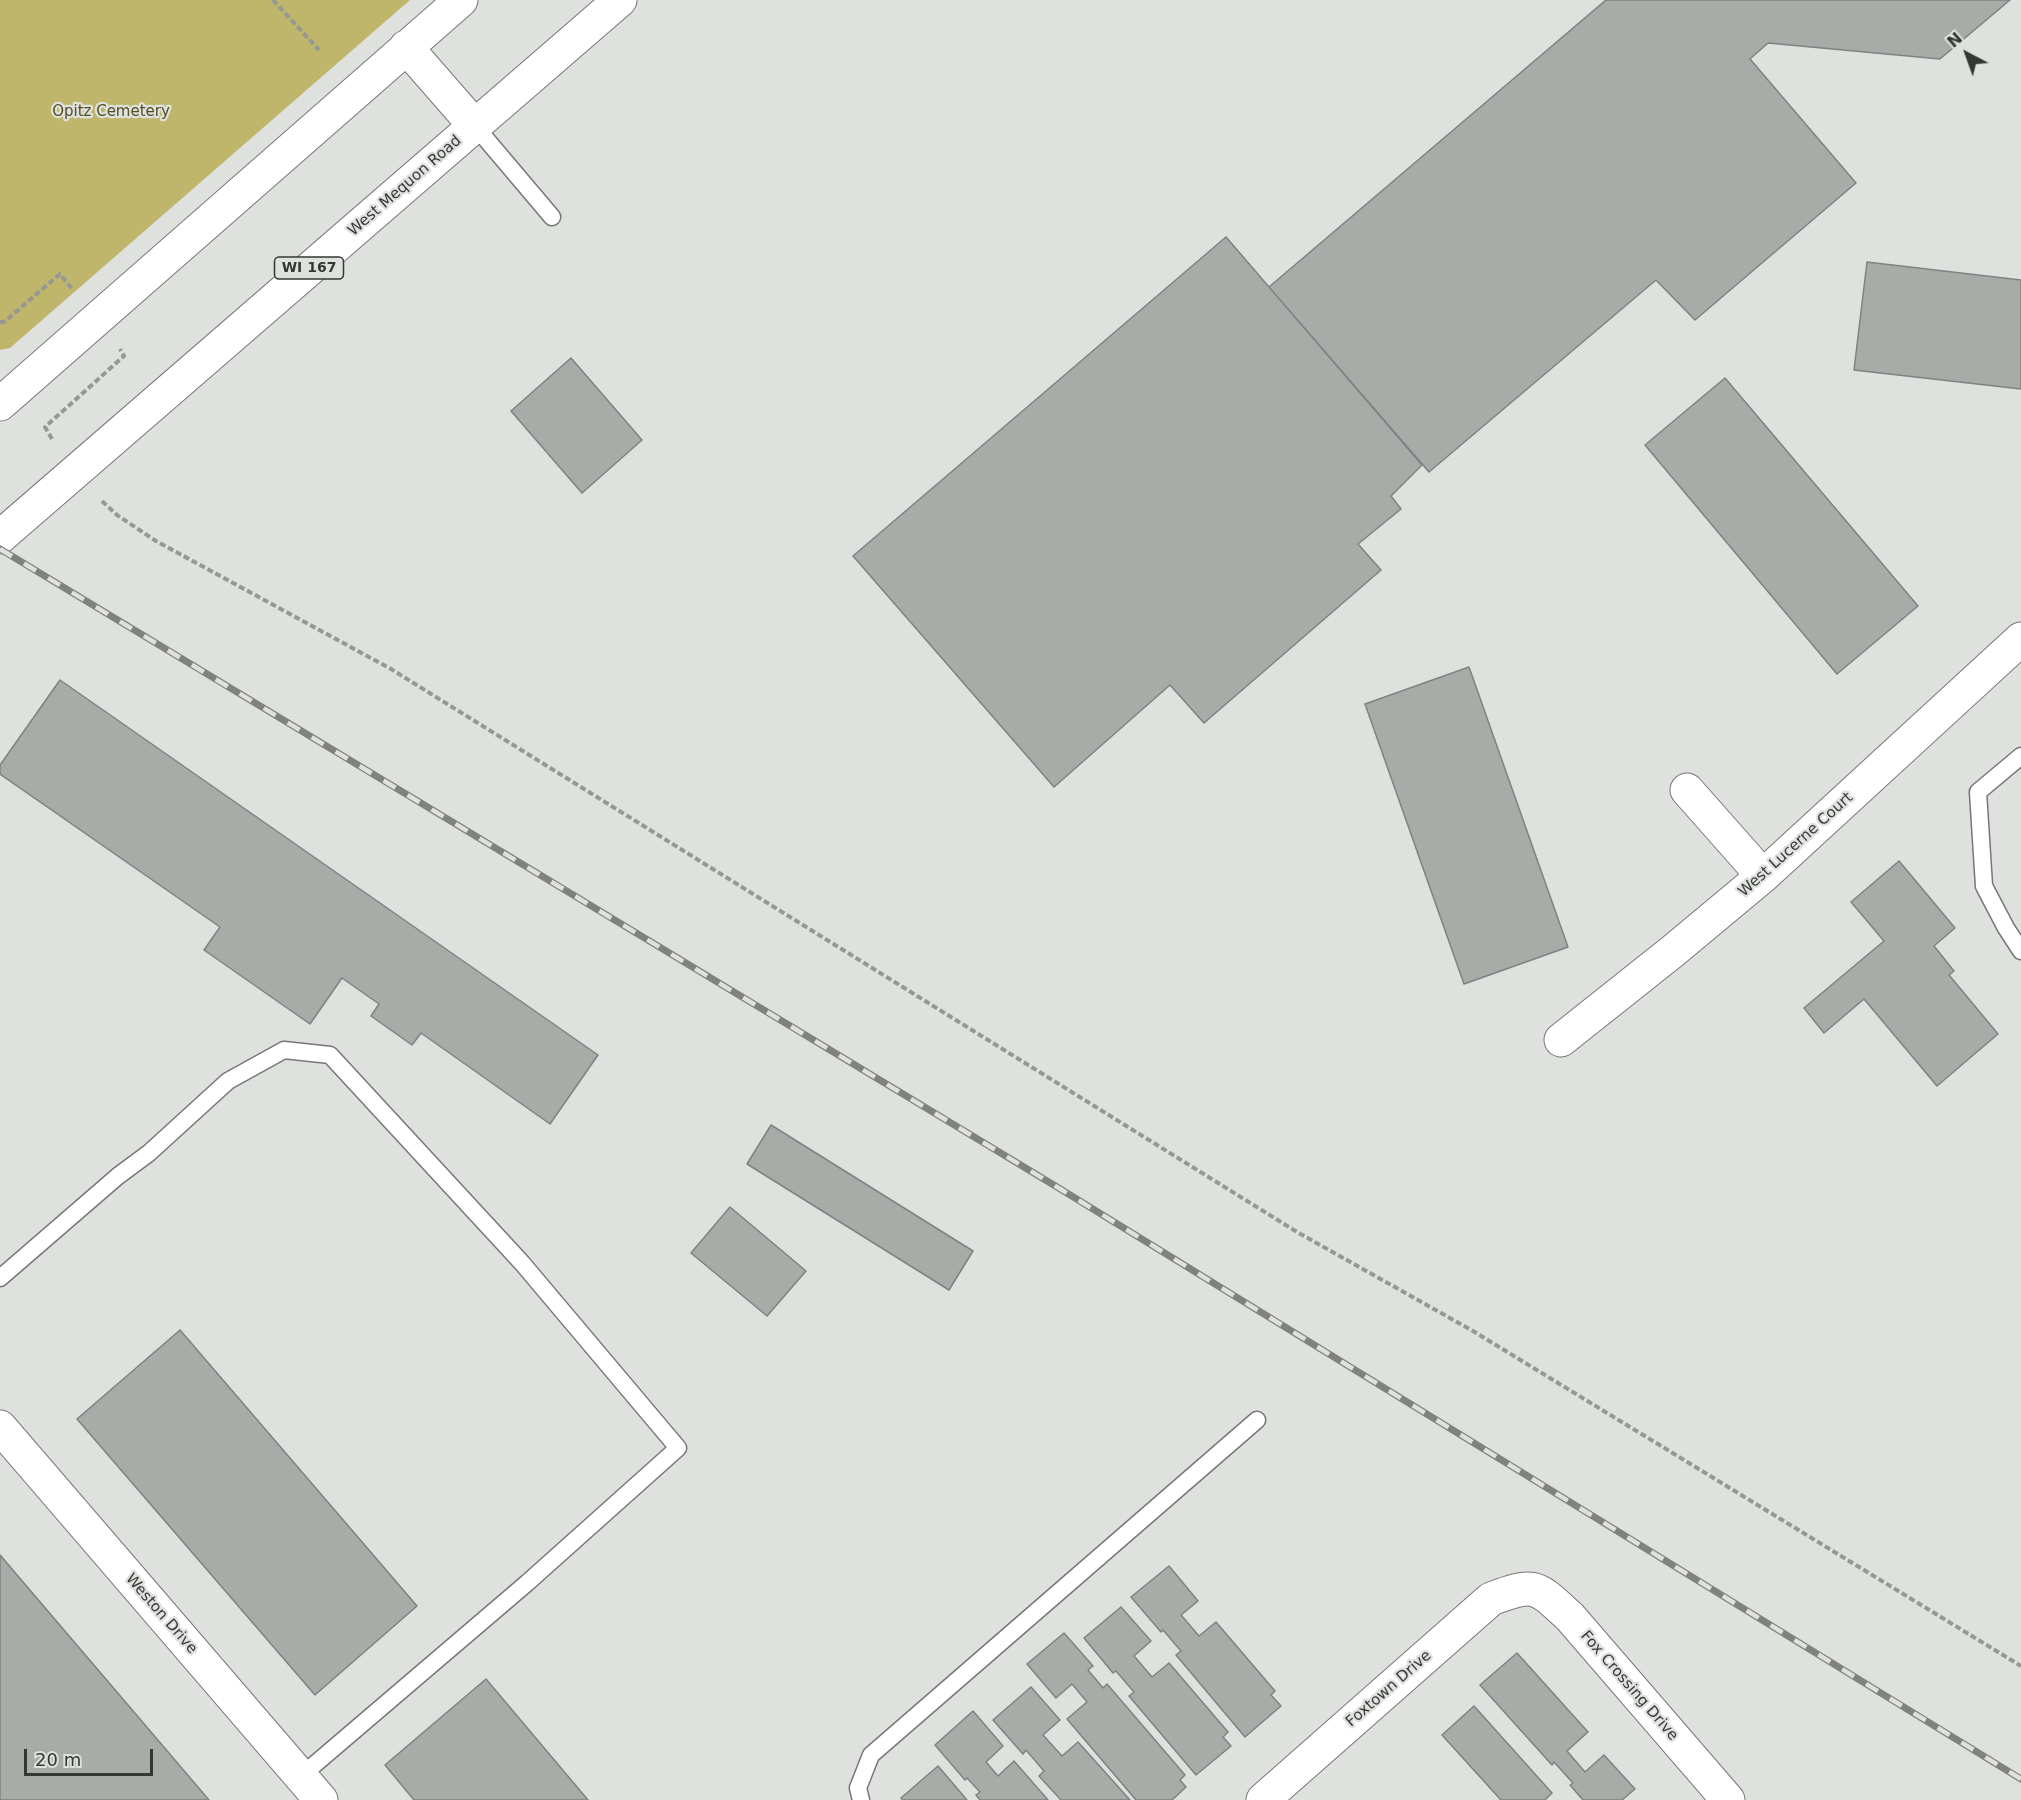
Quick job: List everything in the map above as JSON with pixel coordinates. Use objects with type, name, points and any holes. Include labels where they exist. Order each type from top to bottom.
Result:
[{"type":"street","points":[[0,404],[461,0]]},
{"type":"street","name":"West Mequon Road","points":[[0,537],[620,0]]},
{"type":"street","points":[[406,47],[475,126]]},
{"type":"street","name":"West Lucerne Court","points":[[1561,1040],[1763,876],[2021,639]]},
{"type":"street","points":[[1687,790],[1763,876]]},
{"type":"street","name":"Weston Drive","points":[[0,1427],[311,1788]]},
{"type":"street","name":"Fox Crossing Drive","points":[[1521,1588],[1542,1591],[1570,1617],[1716,1793]]},
{"type":"street","name":"Foxtown Drive","points":[[1263,1800],[1491,1599],[1521,1588]]},
{"type":"lane","points":[[475,126],[552,217]]},
{"type":"lane","points":[[2021,756],[1978,792],[1984,886],[2021,951]]},
{"type":"lane","points":[[0,1278],[118,1176],[149,1153],[228,1081],[284,1050],[330,1055],[522,1263],[678,1448],[527,1583],[311,1788]]},
{"type":"lane","points":[[861,1800],[858,1788],[871,1755],[1257,1420]]},
{"type":"path","points":[[273,0],[319,50]]},
{"type":"path","points":[[0,322],[4,322],[60,274],[73,289]]},
{"type":"path","points":[[56,446],[45,426],[124,356],[116,342]]},
{"type":"path","points":[[101,499],[117,515],[156,541],[391,669],[1297,1232],[1473,1330],[2021,1666]]},
{"type":"green space","name":"Opitz Cemetery","points":[[0,0],[410,0],[10,348],[0,350]]},
{"type":"building","points":[[1606,0],[2010,0],[1940,59],[1768,43],[1750,59],[1856,183],[1695,320],[1656,280],[1429,472],[1269,287]]},
{"type":"building","points":[[1226,237],[1422,465],[1391,496],[1401,509],[1358,544],[1381,570],[1204,723],[1170,685],[1054,787],[853,556]]},
{"type":"building","points":[[1867,262],[2021,280],[2021,389],[1854,370]]},
{"type":"building","points":[[571,358],[642,440],[582,493],[511,411]]},
{"type":"building","points":[[1725,378],[1918,606],[1837,674],[1645,445]]},
{"type":"building","points":[[1469,667],[1568,947],[1464,984],[1365,704]]},
{"type":"building","points":[[60,680],[598,1055],[550,1124],[421,1033],[412,1045],[371,1016],[379,1004],[342,978],[310,1024],[204,950],[220,927],[0,774],[0,765]]},
{"type":"building","points":[[1899,861],[1955,928],[1934,946],[1954,971],[1949,975],[1998,1034],[1937,1086],[1864,999],[1824,1033],[1804,1008],[1884,941],[1851,902]]},
{"type":"building","points":[[771,1125],[973,1251],[949,1290],[747,1164]]},
{"type":"building","points":[[730,1207],[806,1271],[767,1316],[691,1253]]},
{"type":"building","points":[[180,1330],[417,1606],[315,1695],[77,1419]]},
{"type":"building","points":[[0,1555],[209,1800],[0,1800]]},
{"type":"building","points":[[1169,1566],[1198,1601],[1181,1615],[1199,1636],[1216,1622],[1275,1691],[1271,1695],[1281,1706],[1245,1737],[1176,1655],[1181,1651],[1131,1597]]},
{"type":"building","points":[[1121,1607],[1151,1641],[1134,1656],[1152,1677],[1169,1663],[1228,1732],[1223,1737],[1231,1746],[1196,1775],[1129,1696],[1134,1692],[1116,1671],[1113,1673],[1084,1638]]},
{"type":"building","points":[[1064,1633],[1093,1666],[1088,1670],[1103,1688],[1107,1684],[1185,1775],[1180,1780],[1186,1787],[1172,1800],[1136,1800],[1067,1719],[1087,1702],[1072,1684],[1056,1698],[1027,1664]]},
{"type":"building","points":[[1517,1653],[1588,1732],[1567,1751],[1585,1772],[1604,1755],[1635,1789],[1622,1800],[1583,1800],[1570,1785],[1573,1783],[1554,1762],[1552,1765],[1480,1685]]},
{"type":"building","points":[[486,1679],[588,1800],[414,1800],[385,1765]]},
{"type":"building","points":[[1031,1687],[1060,1720],[1043,1735],[1062,1756],[1078,1742],[1130,1800],[1061,1800],[1039,1776],[1044,1771],[1026,1750],[1023,1754],[993,1720]]},
{"type":"building","points":[[1474,1706],[1552,1793],[1545,1800],[1501,1800],[1442,1735]]},
{"type":"building","points":[[973,1711],[1003,1746],[986,1762],[998,1776],[1014,1761],[1048,1800],[980,1800],[976,1795],[980,1792],[967,1778],[965,1780],[935,1745]]},
{"type":"building","points":[[938,1766],[967,1800],[902,1800],[901,1798]]},
{"type":"railway","points":[[0,549],[1062,1190],[2021,1779]]}]
